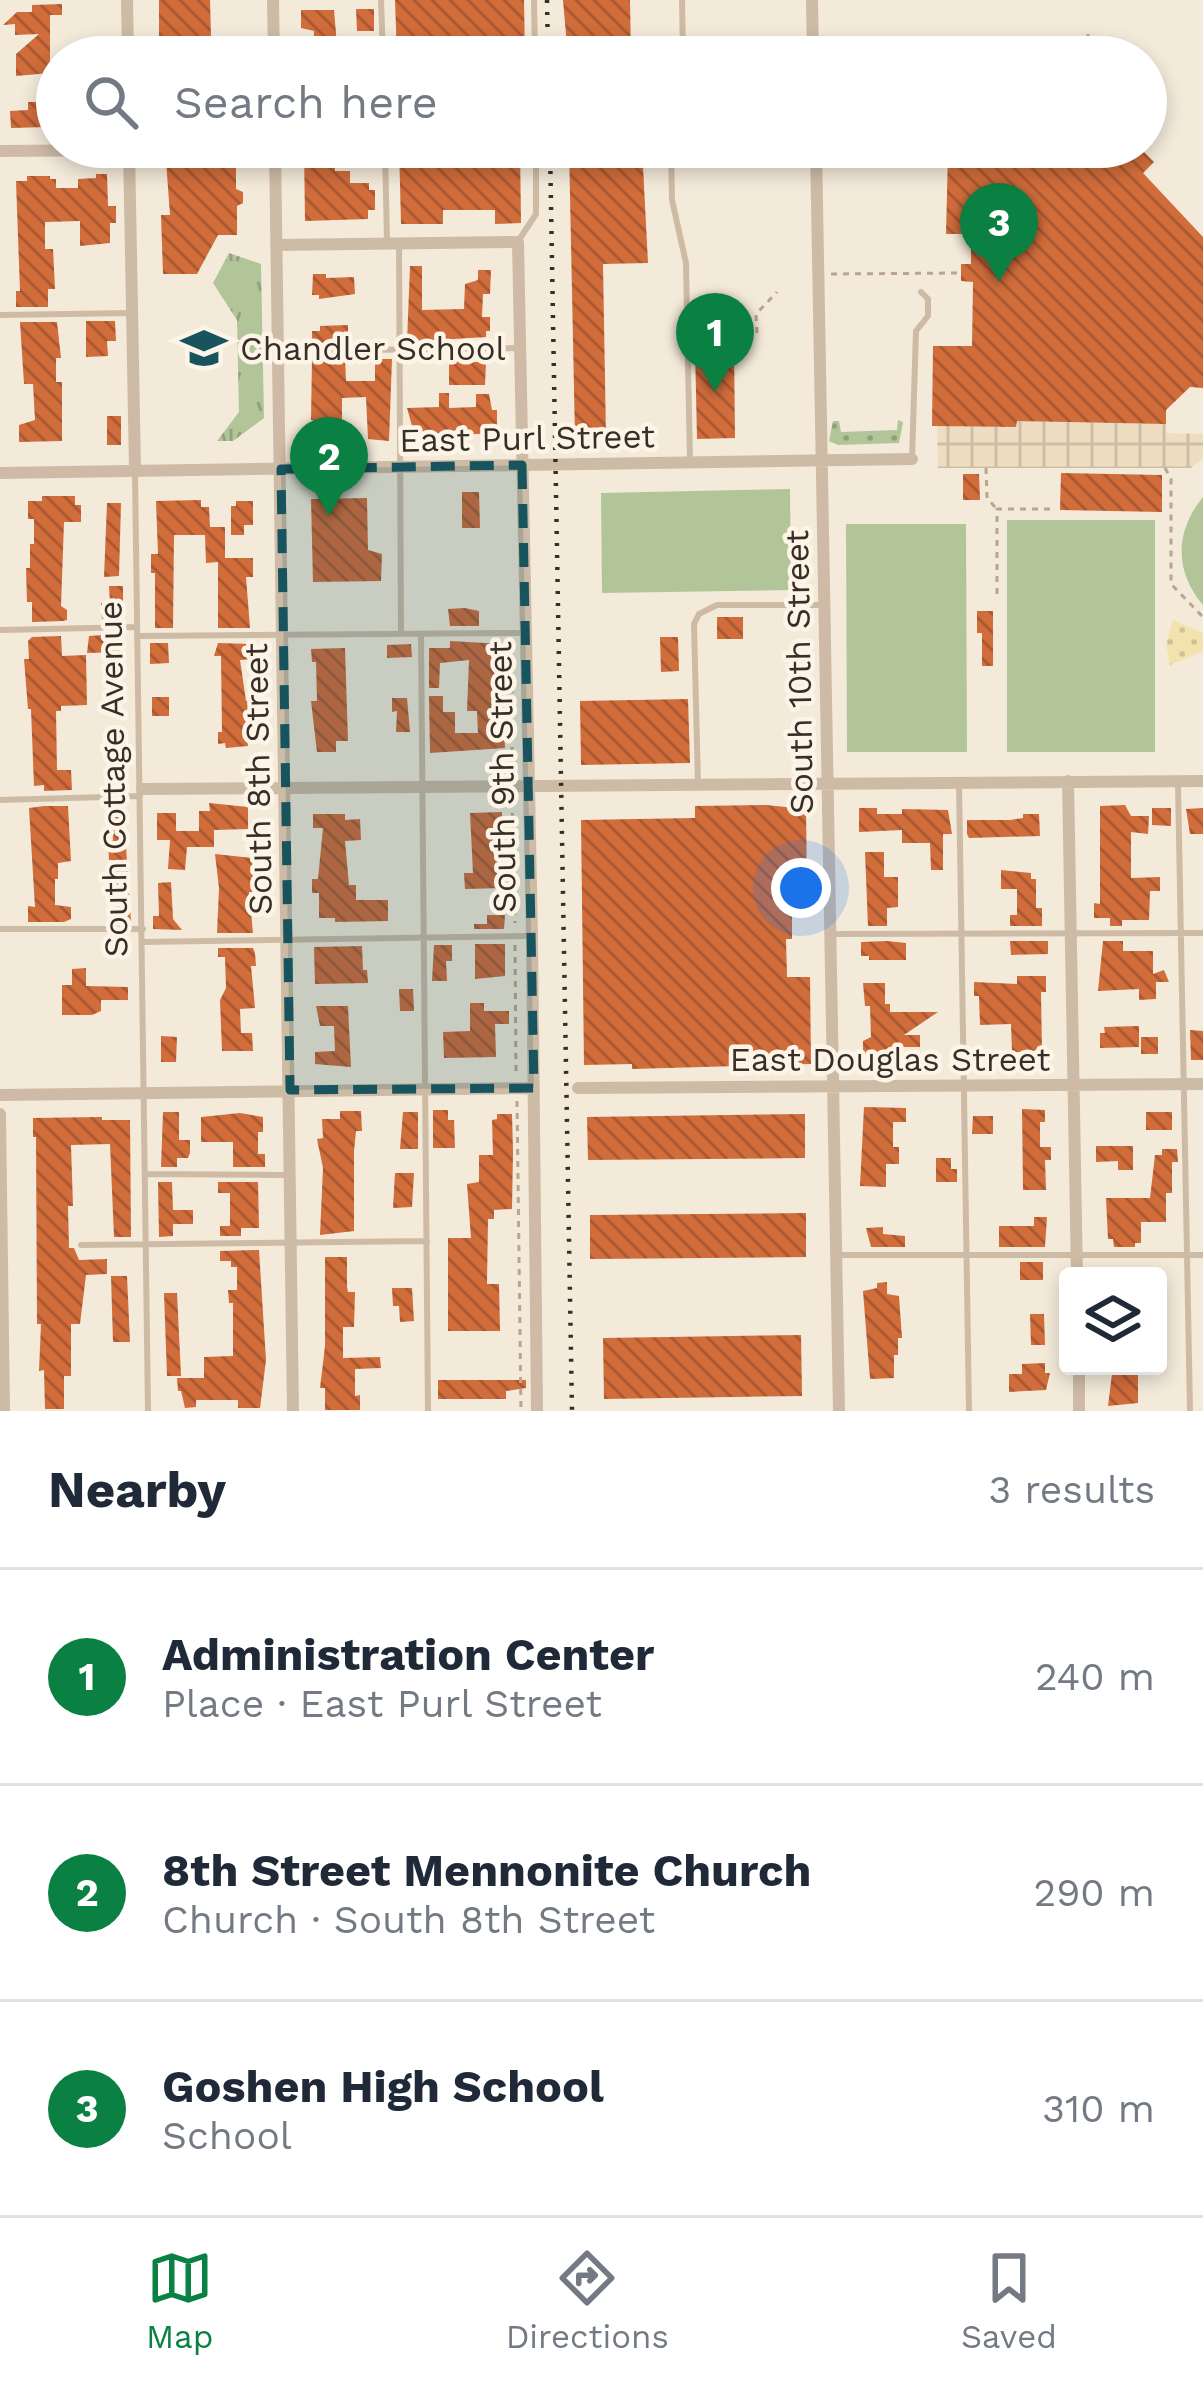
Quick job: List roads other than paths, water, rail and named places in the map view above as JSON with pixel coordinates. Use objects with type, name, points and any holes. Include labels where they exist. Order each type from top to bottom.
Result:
[{"type":"street","points":[[128,0],[128,36]]},
{"type":"street","points":[[273,0],[274,36]]},
{"type":"street","points":[[812,0],[813,36]]},
{"type":"street","points":[[0,151],[36,150]]},
{"type":"street","name":"South Cottage Avenue","points":[[129,168],[135,470]]},
{"type":"street","name":"South 8th Street","points":[[275,168],[293,1411]]},
{"type":"street","name":"South 10th Street","points":[[816,168],[839,1411]]},
{"type":"street","points":[[277,245],[518,242]]},
{"type":"street","name":"South 9th Street","points":[[518,242],[519,633],[529,786],[537,1411]]},
{"type":"street","name":"East Purl Street","points":[[0,473],[912,459]]},
{"type":"street","points":[[142,792],[1203,781]]},
{"type":"street","points":[[1068,782],[1077,1267]]},
{"type":"street","name":"East Douglas Street","points":[[578,1088],[1203,1084]]},
{"type":"street","points":[[0,1095],[534,1088]]},
{"type":"street","points":[[0,1114],[4,1411]]},
{"type":"street","points":[[1078,1375],[1079,1411]]},
{"type":"lane","points":[[381,0],[382,36]]},
{"type":"lane","points":[[534,0],[535,36]]},
{"type":"lane","points":[[682,0],[683,36]]},
{"type":"lane","points":[[387,168],[401,350],[401,634]]},
{"type":"lane","name":"South 9th Street","points":[[518,242],[536,214],[536,168]]},
{"type":"lane","points":[[671,168],[672,200],[686,263],[690,462]]},
{"type":"lane","points":[[912,459],[916,331],[928,316],[928,299],[920,292]]},
{"type":"lane","points":[[0,315],[132,313]]},
{"type":"lane","points":[[278,351],[520,348]]},
{"type":"lane","name":"South Cottage Avenue","points":[[135,470],[148,1411]]},
{"type":"lane","points":[[698,784],[694,624],[699,614],[717,605],[824,605]]},
{"type":"lane","points":[[0,630],[519,633]]},
{"type":"lane","points":[[421,634],[428,1411]]},
{"type":"lane","points":[[1178,781],[1190,1411]]},
{"type":"lane","points":[[959,783],[969,1411]]},
{"type":"lane","points":[[0,800],[142,792]]},
{"type":"lane","points":[[0,929],[142,928]]},
{"type":"lane","points":[[830,934],[1203,933]]},
{"type":"lane","points":[[143,941],[532,936]]},
{"type":"lane","points":[[146,1174],[291,1175]]},
{"type":"lane","points":[[81,1245],[427,1241]]},
{"type":"lane","points":[[836,1255],[1203,1255]]},
{"type":"railway","points":[[547,0],[548,36]]},
{"type":"railway","points":[[550,168],[572,1411]]},
{"type":"place","name":"Goshen High School","points":[[999,282]]},
{"type":"place","name":"Chandler School","points":[[204,348]]},
{"type":"place","name":"Administration Center","points":[[715,392]]},
{"type":"place","name":"8th Street Mennonite Church","points":[[329,516]]}]
